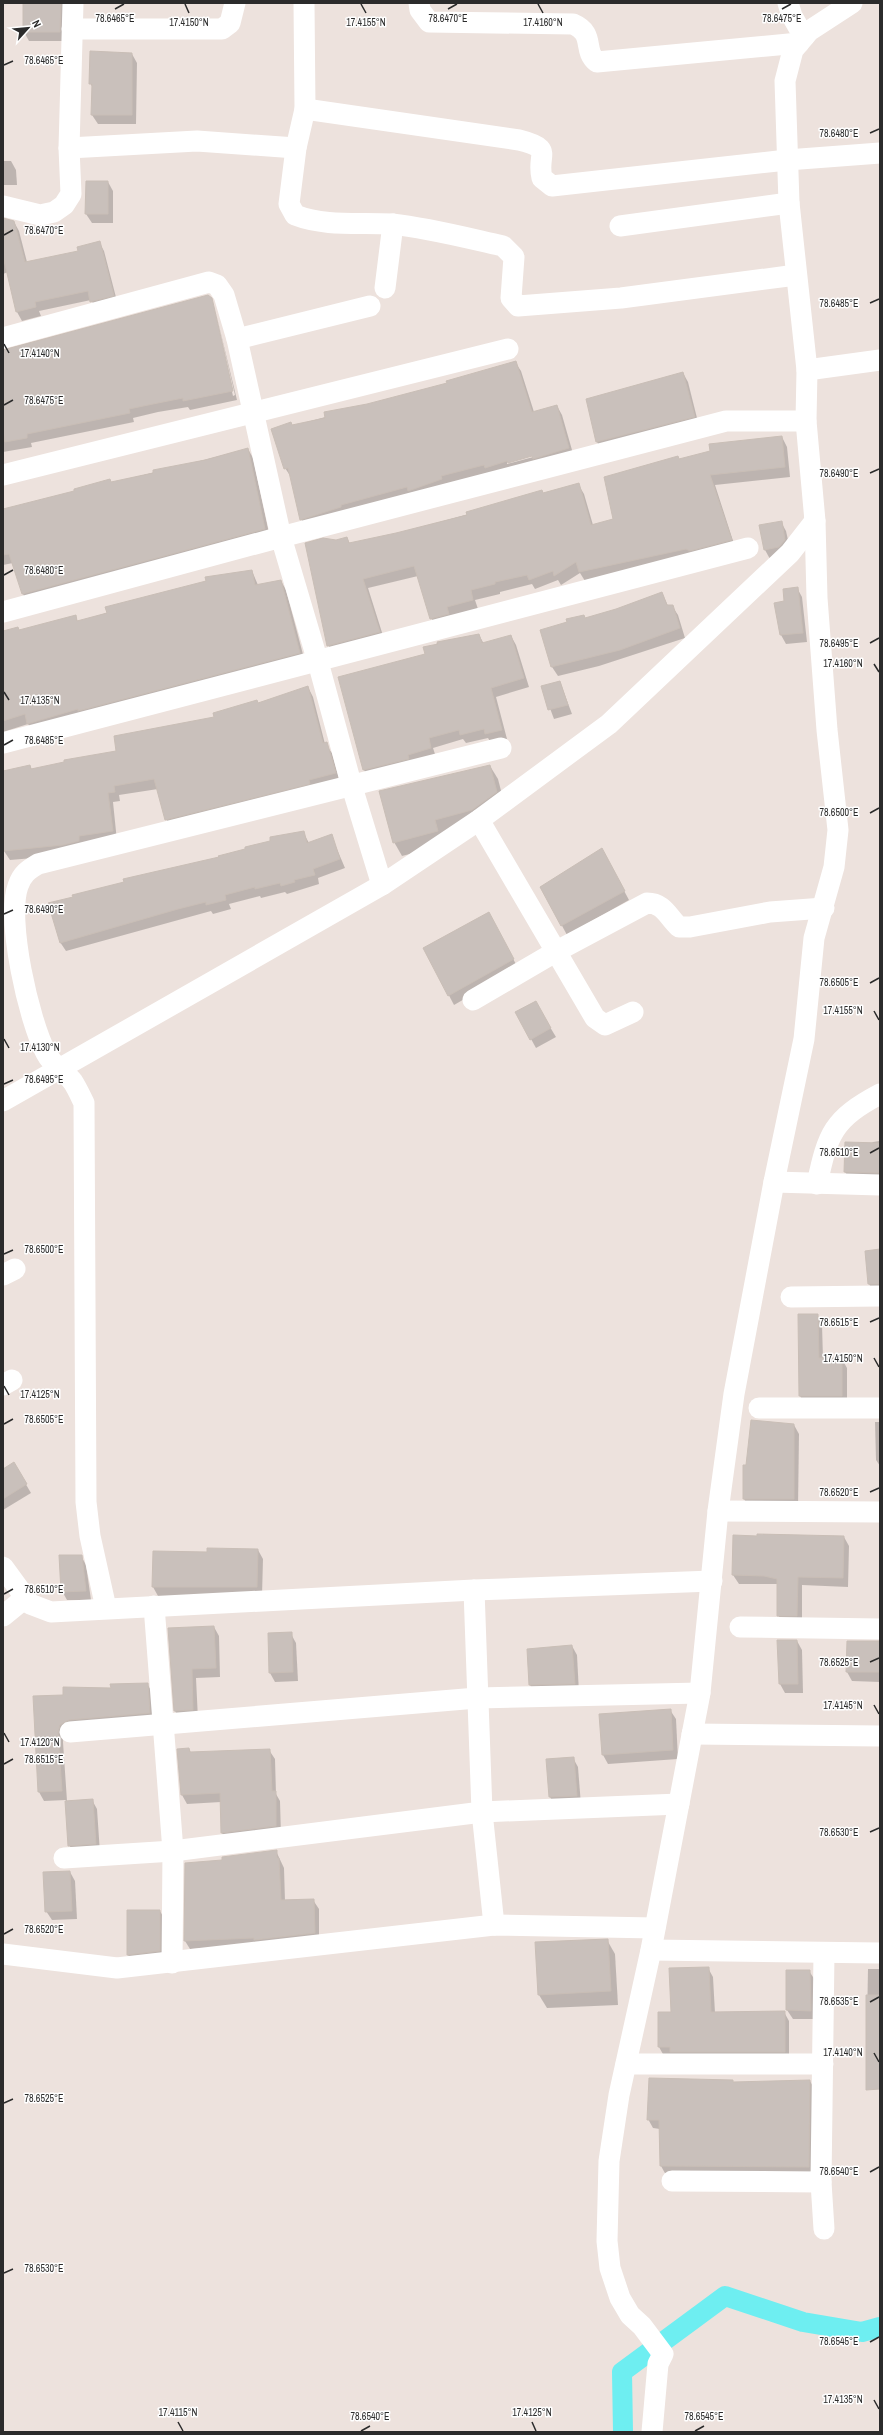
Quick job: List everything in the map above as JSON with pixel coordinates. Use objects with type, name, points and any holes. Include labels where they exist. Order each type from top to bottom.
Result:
[{"type":"street","points":[[3,206],[40,215],[54,212],[64,205],[71,194],[69,148],[73,3]]},
{"type":"street","points":[[72,28],[222,29],[230,23],[235,3]]},
{"type":"street","points":[[304,3],[305,109],[296,148],[289,204],[295,215],[305,219],[340,223],[393,224],[503,246],[514,257],[511,298],[518,306],[621,298],[796,275]]},
{"type":"street","points":[[419,3],[424,19],[433,23],[573,24],[583,28],[587,35],[590,54],[598,62],[802,40]]},
{"type":"street","points":[[788,3],[802,40]]},
{"type":"street","points":[[652,2432],[658,2364],[663,2354],[642,2326],[630,2315],[620,2298],[610,2268],[607,2241],[609,2161],[626,2064],[651,1950],[700,1692],[718,1511],[734,1394],[774,1182],[804,1039],[814,938],[824,908],[834,866],[838,830],[818,614],[815,521],[806,421],[807,370],[789,203],[785,81],[793,50],[809,31],[852,3]]},
{"type":"street","points":[[305,109],[519,140],[535,144],[543,155],[542,178],[552,186],[787,160],[880,153]]},
{"type":"street","points":[[69,148],[197,141],[296,148]]},
{"type":"street","points":[[620,226],[789,203]]},
{"type":"street","points":[[385,288],[393,224]]},
{"type":"street","points":[[3,338],[209,282],[217,285],[224,295],[236,339],[281,537],[318,662],[352,787],[382,885]]},
{"type":"street","points":[[236,339],[370,306]]},
{"type":"street","points":[[3,475],[252,411],[508,349]]},
{"type":"street","points":[[807,370],[880,360]]},
{"type":"street","points":[[3,612],[281,537],[726,421],[806,421]]},
{"type":"street","points":[[3,1102],[382,885],[479,820],[608,724],[790,553],[815,521]]},
{"type":"street","points":[[3,743],[318,662],[748,548]]},
{"type":"street","points":[[106,1608],[90,1536],[86,1502],[84,1104],[72,1081],[58,1070],[46,1054],[34,1024],[16,935],[14,910],[17,887],[24,873],[38,864],[352,787],[501,748]]},
{"type":"street","points":[[479,820],[600,1023],[605,1025],[633,1012]]},
{"type":"street","points":[[472,1000],[557,951],[647,903],[655,903],[664,909],[679,927],[690,927],[770,912],[824,908]]},
{"type":"street","points":[[817,1184],[824,1150],[836,1126],[846,1116],[880,1094]]},
{"type":"street","points":[[774,1182],[880,1185]]},
{"type":"street","points":[[791,1297],[880,1296]]},
{"type":"street","points":[[759,1408],[880,1408]]},
{"type":"street","points":[[718,1511],[880,1512]]},
{"type":"street","points":[[3,1567],[30,1604],[51,1612],[474,1590],[712,1581]]},
{"type":"street","points":[[474,1590],[482,1812],[494,1925]]},
{"type":"street","points":[[3,1616],[25,1598]]},
{"type":"street","points":[[154,1606],[172,1852],[172,1963]]},
{"type":"street","points":[[740,1627],[880,1628]]},
{"type":"street","points":[[70,1732],[477,1698],[700,1692]]},
{"type":"street","points":[[692,1734],[880,1736]]},
{"type":"street","points":[[64,1858],[172,1852],[482,1812],[679,1804]]},
{"type":"street","points":[[3,1954],[117,1968],[172,1963],[494,1925],[655,1928]]},
{"type":"street","points":[[651,1950],[880,1953]]},
{"type":"street","points":[[824,1953],[824,2064],[821,2182],[824,2229]]},
{"type":"street","points":[[626,2064],[824,2064]]},
{"type":"street","points":[[672,2181],[821,2182]]},
{"type":"building","points":[[23,3],[61,3],[60,32],[23,32]]},
{"type":"building","points":[[90,51],[132,53],[132,115],[91,115],[92,84],[89,84]]},
{"type":"building","points":[[86,181],[108,181],[108,214],[85,214]]},
{"type":"building","points":[[3,218],[14,221],[25,262],[78,251],[77,247],[100,241],[114,296],[90,302],[88,291],[35,302],[36,307],[16,312],[3,256]]},
{"type":"building","points":[[208,295],[212,298],[233,391],[183,401],[183,398],[129,409],[130,413],[27,434],[27,438],[5,442],[3,431],[3,350]]},
{"type":"building","points":[[516,361],[532,412],[557,405],[569,448],[533,459],[532,456],[508,463],[507,461],[485,468],[484,465],[441,476],[442,479],[408,491],[407,487],[341,505],[341,507],[300,520],[288,468],[284,469],[271,429],[291,422],[292,425],[325,418],[324,412],[367,404],[447,383],[446,381]]},
{"type":"building","points":[[683,372],[695,417],[596,442],[586,399]]},
{"type":"building","points":[[782,436],[785,467],[710,475],[732,540],[690,551],[686,549],[579,572],[576,562],[554,576],[553,571],[529,580],[527,575],[495,582],[495,584],[471,590],[473,600],[447,607],[449,614],[430,619],[414,566],[363,579],[380,632],[327,646],[305,543],[323,538],[336,540],[347,537],[349,543],[396,533],[467,515],[466,512],[542,490],[543,493],[579,483],[591,525],[613,519],[604,477],[678,456],[679,459],[710,451],[709,444]]},
{"type":"building","points":[[248,448],[265,529],[22,594],[9,554],[3,555],[3,509],[74,491],[74,489],[110,479],[111,482],[153,473],[153,470],[205,460]]},
{"type":"building","points":[[782,521],[785,540],[779,547],[764,550],[759,525]]},
{"type":"building","points":[[252,570],[255,585],[281,580],[300,653],[78,711],[78,709],[27,724],[25,714],[3,721],[3,631],[18,627],[19,630],[76,615],[77,621],[107,613],[105,607],[206,581],[205,577]]},
{"type":"building","points":[[798,587],[803,633],[780,635],[774,603],[784,601],[783,589]]},
{"type":"building","points":[[662,592],[667,605],[673,605],[680,628],[620,650],[551,667],[540,630],[567,622],[566,619],[584,615],[585,618],[616,609]]},
{"type":"building","points":[[479,634],[482,643],[511,635],[524,678],[491,688],[502,730],[485,734],[484,729],[460,735],[459,730],[429,738],[431,748],[408,755],[409,759],[363,770],[338,677],[425,654],[423,647],[438,644],[437,642]]},
{"type":"building","points":[[560,681],[568,705],[548,710],[541,686]]},
{"type":"building","points":[[308,686],[323,743],[327,742],[336,773],[309,780],[310,784],[165,820],[154,779],[114,786],[115,792],[108,793],[113,831],[79,836],[79,841],[63,845],[3,851],[3,771],[30,765],[31,769],[64,762],[64,760],[116,751],[114,736],[214,717],[213,713],[257,700],[258,703]]},
{"type":"building","points":[[490,765],[497,792],[472,810],[435,820],[438,831],[393,843],[379,791]]},
{"type":"building","points":[[304,831],[307,843],[332,834],[340,859],[313,869],[315,875],[294,880],[295,882],[281,886],[280,883],[255,889],[255,887],[225,895],[226,900],[206,905],[206,902],[178,909],[60,943],[48,903],[73,897],[72,895],[124,882],[123,879],[219,857],[218,856],[245,849],[245,847],[270,841],[270,837]]},
{"type":"building","points":[[602,848],[625,891],[561,926],[540,887]]},
{"type":"building","points":[[489,912],[514,959],[448,996],[423,948]]},
{"type":"building","points":[[536,1001],[551,1028],[530,1040],[515,1012]]},
{"type":"building","points":[[845,1142],[880,1143],[880,1173],[844,1172]]},
{"type":"building","points":[[880,1249],[880,1284],[868,1284],[865,1251]]},
{"type":"building","points":[[798,1314],[818,1314],[819,1358],[842,1358],[842,1396],[799,1396]]},
{"type":"building","points":[[751,1420],[794,1424],[794,1499],[743,1499],[743,1465],[746,1465]]},
{"type":"building","points":[[14,1462],[27,1484],[3,1499],[3,1469]]},
{"type":"building","points":[[757,1534],[844,1536],[843,1578],[798,1577],[797,1616],[777,1616],[777,1579],[764,1576],[732,1575],[733,1535],[757,1536]]},
{"type":"building","points":[[207,1548],[258,1549],[257,1587],[152,1587],[153,1551],[207,1552]]},
{"type":"building","points":[[59,1555],[82,1555],[86,1591],[61,1592]]},
{"type":"building","points":[[214,1626],[216,1668],[192,1669],[193,1710],[174,1711],[168,1628]]},
{"type":"building","points":[[292,1632],[293,1672],[269,1673],[268,1633]]},
{"type":"building","points":[[777,1640],[797,1640],[798,1684],[779,1684]]},
{"type":"building","points":[[847,1641],[880,1641],[880,1672],[846,1672]]},
{"type":"building","points":[[572,1645],[575,1684],[529,1685],[527,1649]]},
{"type":"building","points":[[148,1683],[150,1713],[69,1720],[60,1725],[58,1733],[62,1791],[38,1792],[33,1696],[63,1695],[63,1687],[111,1688],[110,1684]]},
{"type":"building","points":[[671,1709],[673,1750],[602,1755],[599,1714]]},
{"type":"building","points":[[189,1748],[190,1752],[270,1749],[272,1791],[276,1791],[276,1826],[221,1833],[220,1793],[181,1795],[177,1749]]},
{"type":"building","points":[[574,1757],[577,1796],[549,1797],[546,1759]]},
{"type":"building","points":[[93,1799],[96,1844],[68,1846],[65,1801]]},
{"type":"building","points":[[277,1850],[277,1858],[279,1858],[281,1900],[314,1899],[315,1933],[254,1940],[254,1938],[184,1941],[185,1863],[222,1860],[222,1857]]},
{"type":"building","points":[[70,1871],[72,1911],[45,1912],[43,1872]]},
{"type":"building","points":[[127,1910],[160,1910],[160,1951],[127,1955]]},
{"type":"building","points":[[608,1939],[611,1991],[538,1995],[535,1942]]},
{"type":"building","points":[[709,1967],[711,2012],[785,2011],[785,2052],[670,2052],[670,2047],[658,2047],[658,2012],[671,2012],[669,1968]]},
{"type":"building","points":[[786,1970],[810,1970],[811,2011],[786,2010]]},
{"type":"building","points":[[866,1995],[880,1995],[880,2089],[866,2090]]},
{"type":"building","points":[[649,2078],[733,2080],[733,2082],[810,2080],[809,2167],[660,2166],[659,2120],[647,2120]]},
{"type":"waterway","points":[[623,2432],[622,2372],[725,2296],[803,2322],[862,2332],[880,2327]]}]
